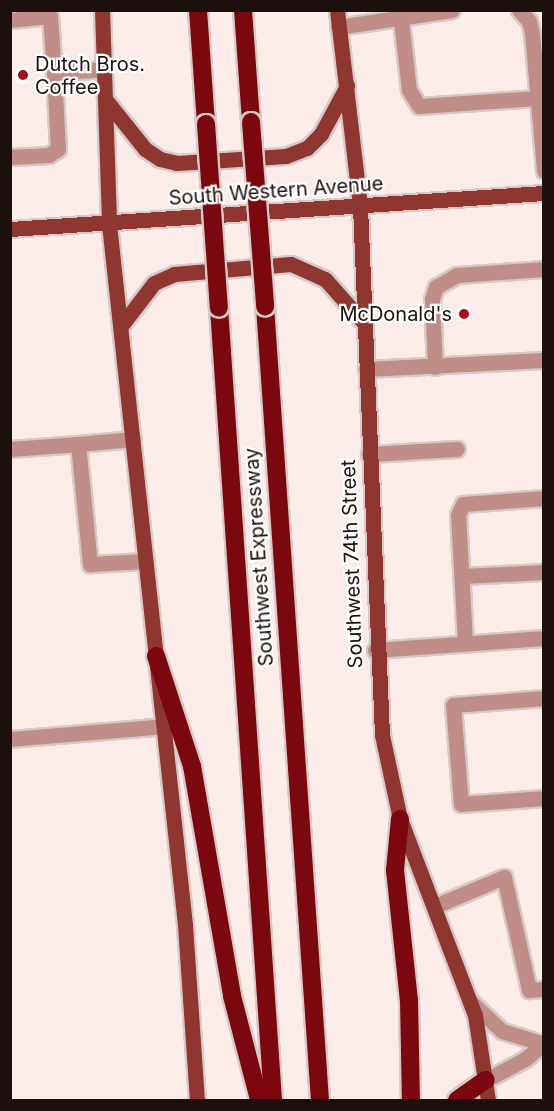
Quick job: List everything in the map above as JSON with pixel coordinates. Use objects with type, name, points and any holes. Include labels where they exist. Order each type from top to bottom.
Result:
[{"type":"highway","name":"Southwest Expressway","points":[[198,10],[273,1101]]},
{"type":"highway","name":"Southwest Expressway","points":[[243,10],[320,1101]]},
{"type":"highway","points":[[156,656],[192,766],[232,996],[259,1101]]},
{"type":"highway","points":[[400,819],[395,870],[410,1000],[411,1101]]},
{"type":"highway","points":[[457,1101],[486,1080]]},
{"type":"main road","points":[[102,10],[109,224],[185,926],[197,1101]]},
{"type":"main road","name":"Southwest 74th Street","points":[[337,10],[360,206],[375,650],[382,735],[400,819],[471,1001],[488,1101]]},
{"type":"main road","points":[[105,99],[145,148],[160,159],[188,162],[286,156],[307,148],[321,134],[347,86]]},
{"type":"main road","name":"South Western Avenue","points":[[10,229],[543,194]]},
{"type":"main road","points":[[121,326],[154,283],[174,274],[291,264],[308,268],[325,279],[365,324]]},
{"type":"street","points":[[338,27],[401,20],[452,10]]},
{"type":"street","points":[[519,10],[529,21],[532,33],[543,170]]},
{"type":"street","points":[[10,20],[50,16],[58,148],[49,155],[10,157]]},
{"type":"street","points":[[401,20],[409,90],[419,106],[537,98]]},
{"type":"street","points":[[54,73],[104,69]]},
{"type":"street","points":[[435,367],[432,299],[436,287],[457,275],[543,269]]},
{"type":"street","points":[[366,369],[543,360]]},
{"type":"street","points":[[10,449],[133,439]]},
{"type":"street","points":[[78,444],[90,564],[146,561]]},
{"type":"street","points":[[369,454],[457,449]]},
{"type":"street","points":[[465,643],[458,515],[463,504],[543,498]]},
{"type":"street","points":[[462,576],[543,572]]},
{"type":"street","points":[[375,650],[543,638]]},
{"type":"street","points":[[543,698],[453,705],[461,804],[543,798]]},
{"type":"street","points":[[10,739],[164,726]]},
{"type":"street","points":[[435,906],[504,877],[529,990],[543,989]]},
{"type":"street","points":[[471,1001],[502,1031],[543,1044]]},
{"type":"street","points":[[486,1080],[525,1059],[543,1044]]},
{"type":"place","name":"Dutch Bros. Coffee","points":[[23,75]]},
{"type":"place","name":"McDonald's","points":[[464,314]]}]
